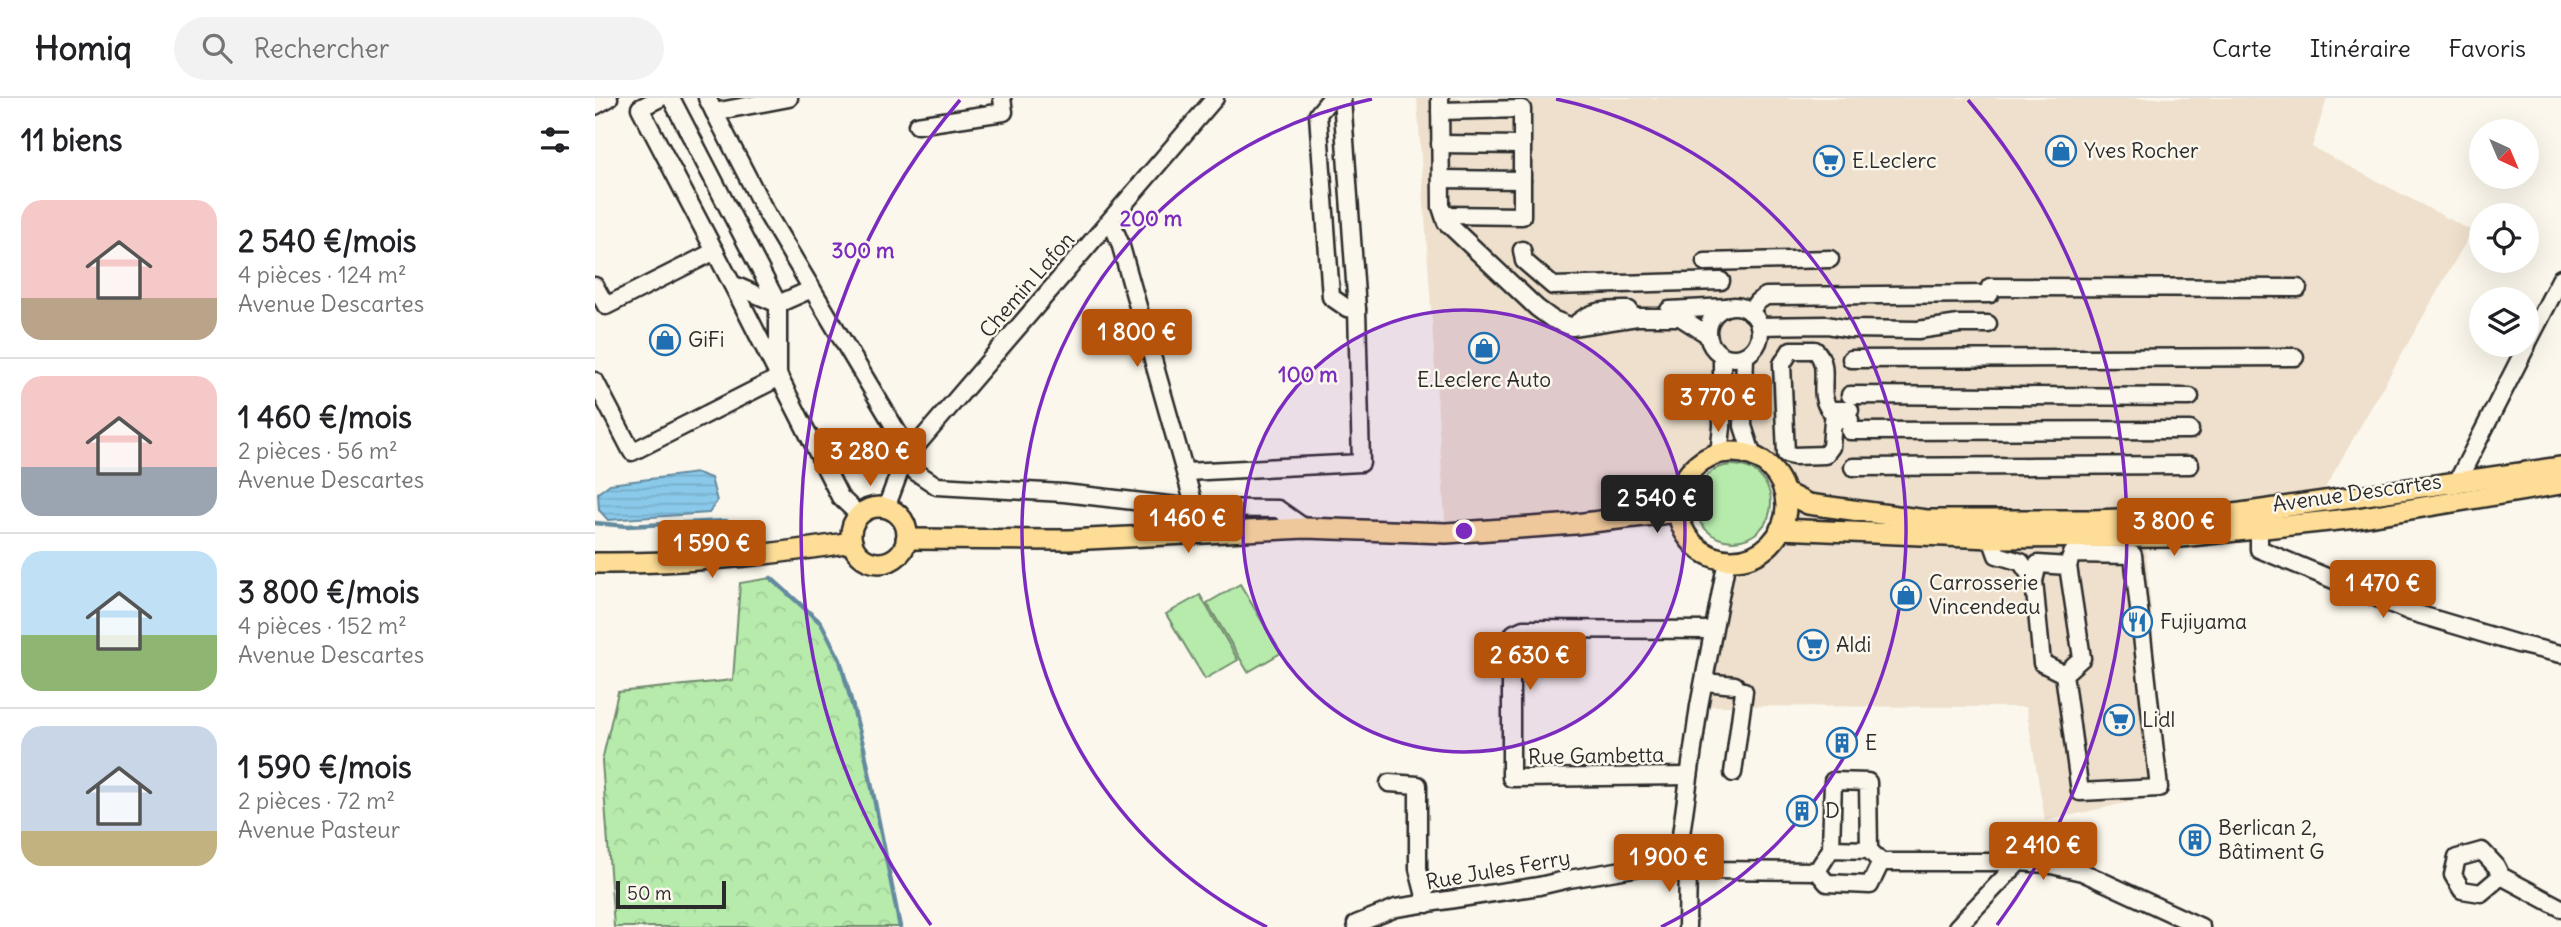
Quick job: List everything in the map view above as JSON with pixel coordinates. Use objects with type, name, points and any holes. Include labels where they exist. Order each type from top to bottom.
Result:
[{"type":"main road","points":[[1742,453],[1753,457],[1768,466],[1784,492],[1784,517],[1780,529],[1772,542],[1747,558],[1727,560],[1713,557],[1699,550],[1681,526],[1678,500],[1687,477],[1706,458],[1719,454],[1742,453]]},
{"type":"main road","name":"Avenue Descartes","points":[[1784,492],[1808,504],[1926,520],[2092,520],[2227,515],[2561,467]]},
{"type":"main road","name":"Avenue Descartes","points":[[1780,529],[2037,539],[2181,537],[2370,516],[2561,484]]},
{"type":"main road","points":[[872,508],[887,508],[894,511],[905,523],[907,539],[898,556],[880,563],[862,558],[852,542],[851,533],[859,515],[872,508]]},
{"type":"main road","points":[[907,539],[1069,540],[1305,528],[1446,533],[1575,524],[1678,512]]},
{"type":"main road","points":[[595,563],[667,564],[754,557],[852,542]]},
{"type":"street","points":[[595,106],[609,98]]},
{"type":"street","points":[[660,98],[633,103],[715,251],[840,497],[859,515]]},
{"type":"street","points":[[671,98],[778,304],[778,378]]},
{"type":"street","points":[[789,98],[711,105],[763,207],[901,438],[904,460],[916,472],[937,486],[1064,493],[1195,508],[1278,509],[1305,528]]},
{"type":"street","points":[[917,125],[1004,113],[1002,98]]},
{"type":"street","name":"Chemin Lafon","points":[[887,508],[904,460],[1215,98]]},
{"type":"street","points":[[1331,98],[1318,114],[1331,297],[1347,308],[1357,309]]},
{"type":"street","points":[[1186,472],[1361,463],[1357,309],[1342,98]]},
{"type":"street","points":[[1444,215],[1522,216],[1522,109],[1440,104],[1441,207],[1446,222],[1537,309],[1552,319],[1572,327],[1637,317],[1680,317],[1708,335]]},
{"type":"street","points":[[1440,144],[1522,145]]},
{"type":"street","points":[[1441,179],[1522,180]]},
{"type":"street","points":[[1111,221],[1120,243],[1195,508]]},
{"type":"street","points":[[1522,250],[1524,261],[1553,286],[1721,281]]},
{"type":"street","points":[[595,286],[606,306],[715,251]]},
{"type":"street","points":[[1705,262],[1830,259]]},
{"type":"street","points":[[2539,321],[2561,278]]},
{"type":"street","points":[[732,284],[778,304],[812,289]]},
{"type":"street","points":[[1750,312],[1757,302],[1766,296],[2298,288]]},
{"type":"street","points":[[1572,327],[1590,313],[1603,310],[1706,310],[1729,307],[1742,307],[1750,312],[1759,326],[1758,342],[1745,356],[1738,358],[1723,356],[1710,343],[1708,335],[1711,320],[1729,307]]},
{"type":"street","points":[[1759,326],[1827,325],[1849,329],[1918,330],[1959,324],[1988,324]]},
{"type":"street","points":[[2190,397],[1850,414],[1833,420],[1831,447],[1825,455],[1793,456],[1786,454],[1782,364],[1791,350],[1815,350],[1823,360],[1824,404],[1830,411],[1850,414],[2190,430]]},
{"type":"street","points":[[1719,454],[1723,356]]},
{"type":"street","points":[[1745,356],[1743,426],[1753,457]]},
{"type":"street","points":[[1851,359],[2295,357]]},
{"type":"street","points":[[2456,484],[2521,357]]},
{"type":"street","points":[[595,381],[632,452],[778,378]]},
{"type":"street","points":[[1853,467],[2190,465]]},
{"type":"street","points":[[2259,530],[2259,549],[2411,612],[2561,654]]},
{"type":"street","points":[[1991,538],[1997,555],[2021,562],[2034,581]]},
{"type":"street","points":[[2037,539],[2038,564],[2034,581],[2042,663],[2064,674]]},
{"type":"street","points":[[2072,554],[2133,555],[2159,788],[2080,792],[2064,674],[2082,658],[2068,566],[2072,554]]},
{"type":"street","points":[[1687,927],[1688,863],[1681,835],[1712,630],[1727,560]]},
{"type":"street","points":[[2038,564],[2068,566]]},
{"type":"street","name":"Rue Gambetta","points":[[1689,776],[1511,778],[1511,641],[1514,633],[1523,629],[1712,630]]},
{"type":"street","points":[[1705,682],[1740,688],[1733,773]]},
{"type":"street","points":[[1817,871],[1831,849],[1833,780],[1868,782],[1868,850]]},
{"type":"street","points":[[1389,783],[1418,785],[1418,869],[1427,904]]},
{"type":"street","points":[[1831,849],[1868,850],[1881,862],[2047,864],[2082,872],[2201,927]]},
{"type":"street","name":"Rue Jules Ferry","points":[[1356,925],[1396,908],[1670,862],[1688,863],[1707,870],[1817,871],[1827,883],[1870,885],[1881,862]]},
{"type":"street","points":[[1957,927],[2019,862]]},
{"type":"street","points":[[2501,877],[2561,908]]},
{"type":"shaded area","points":[[1417,98],[2327,98],[2312,147],[2469,229],[2469,236],[2321,495],[2181,537],[2145,538],[2166,794],[2045,821],[2026,707],[1699,706],[1727,560],[1747,558],[1772,542],[1780,529],[1778,479],[1753,457],[1742,453],[1719,454],[1696,466],[1681,489],[1678,512],[1446,533]]},
{"type":"green space","points":[[1741,465],[1754,471],[1765,482],[1771,495],[1769,518],[1754,535],[1741,541],[1725,541],[1712,535],[1697,518],[1695,495],[1701,482],[1718,467]]},
{"type":"green space","points":[[771,578],[821,623],[840,660],[864,748],[900,927],[614,927],[602,761],[618,692],[733,680],[740,583]]},
{"type":"green space","points":[[1240,584],[1281,653],[1248,672],[1207,603]]},
{"type":"green space","points":[[1200,595],[1238,660],[1205,679],[1166,614]]},
{"type":"water","points":[[697,473],[711,478],[717,501],[709,513],[608,520],[599,510],[598,493],[610,484]]},
{"type":"waterway","points":[[595,523],[627,526],[726,521],[739,528]]},
{"type":"waterway","points":[[771,578],[821,623],[840,660],[864,748],[900,927]]},
{"type":"place","name":"Yves Rocher","points":[[2061,151]]},
{"type":"place","name":"E.Leclerc","points":[[1829,161]]},
{"type":"place","name":"GiFi","points":[[665,340]]},
{"type":"place","name":"E.Leclerc Auto","points":[[1484,348]]},
{"type":"place","name":"Carrosserie Vincendeau","points":[[1906,595]]},
{"type":"place","name":"Fujiyama","points":[[2137,622]]},
{"type":"place","name":"Aldi","points":[[1813,645]]},
{"type":"place","name":"Lidl","points":[[2119,720]]},
{"type":"place","name":"E","points":[[1842,743]]},
{"type":"place","name":"D","points":[[1802,811]]},
{"type":"place","name":"Berlican 2, Bâtiment G","points":[[2195,840]]}]
